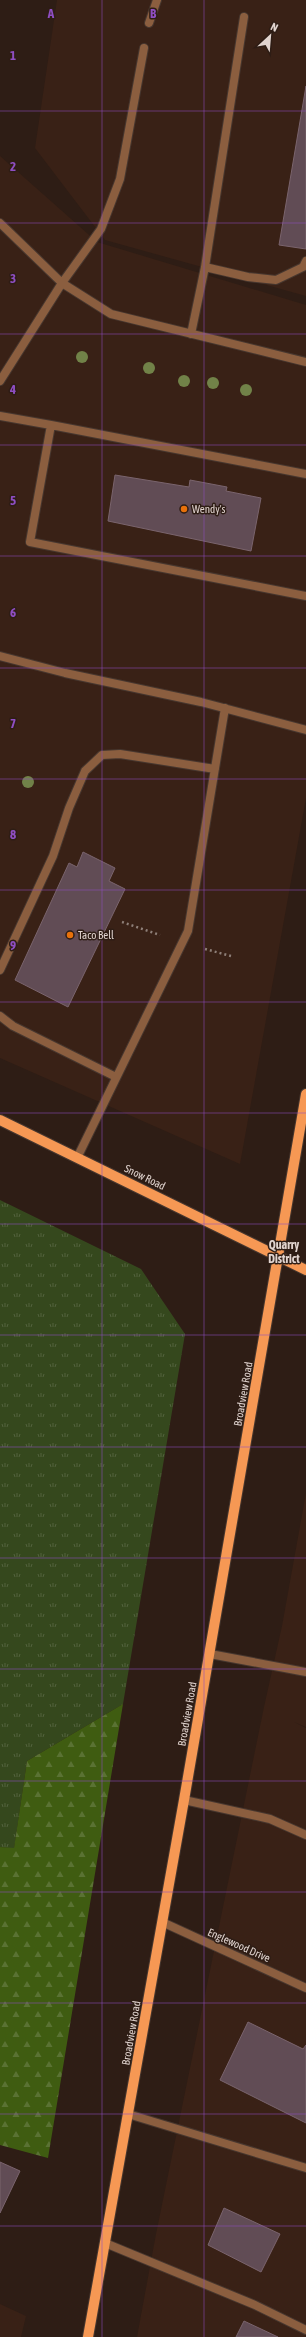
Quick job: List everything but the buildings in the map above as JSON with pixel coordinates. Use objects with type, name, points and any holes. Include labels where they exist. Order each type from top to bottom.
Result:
[{"type":"main road","name":"Broadview Road","points":[[88,2337],[210,1654],[306,1094]]},
{"type":"main road","name":"Snow Road","points":[[0,1120],[306,1270]]},
{"type":"street","points":[[149,23],[157,0]]},
{"type":"street","points":[[191,334],[205,267],[244,16]]},
{"type":"street","points":[[0,381],[62,283],[101,229],[120,179],[144,48]]},
{"type":"street","points":[[0,223],[62,283],[111,314],[306,362]]},
{"type":"street","points":[[205,267],[248,277],[276,280],[303,267],[306,261]]},
{"type":"street","points":[[0,416],[306,474]]},
{"type":"street","points":[[52,425],[30,542],[306,596]]},
{"type":"street","points":[[0,656],[42,668],[225,708],[306,730]]},
{"type":"street","points":[[77,1158],[188,931],[225,708]]},
{"type":"street","points":[[0,970],[53,856],[69,808],[85,771],[102,755],[120,754],[215,768]]},
{"type":"street","points":[[0,1016],[13,1026],[116,1077]]},
{"type":"street","points":[[210,1654],[306,1672]]},
{"type":"street","points":[[184,1800],[270,1819],[306,1835]]},
{"type":"street","name":"Englewood Drive","points":[[162,1922],[306,1988]]},
{"type":"street","points":[[128,2114],[306,2168]]},
{"type":"street","points":[[105,2243],[255,2306],[306,2330]]},
{"type":"shaded area","points":[[57,0],[306,0],[306,296],[105,240],[35,148]]},
{"type":"shaded area","points":[[0,156],[97,242],[306,305],[306,798],[240,1164],[0,1058]]},
{"type":"shaded area","points":[[306,1493],[306,1727],[294,1722],[306,1728],[306,2337],[137,2337],[156,2234],[282,1626]]},
{"type":"shaded area","points":[[0,2304],[26,2316],[21,2337],[0,2337]]},
{"type":"green space","points":[[0,1200],[141,1269],[185,1334],[123,1704],[27,1761],[14,1849],[0,1847]]},
{"type":"green space","points":[[123,1704],[48,2158],[0,2145],[0,1847],[14,1848],[27,1761]]},
{"type":"place","name":"Wendy's","points":[[184,509]]},
{"type":"place","name":"Taco Bell","points":[[70,935]]},
{"type":"district","name":"Quarry District","points":[[284,1252]]}]
